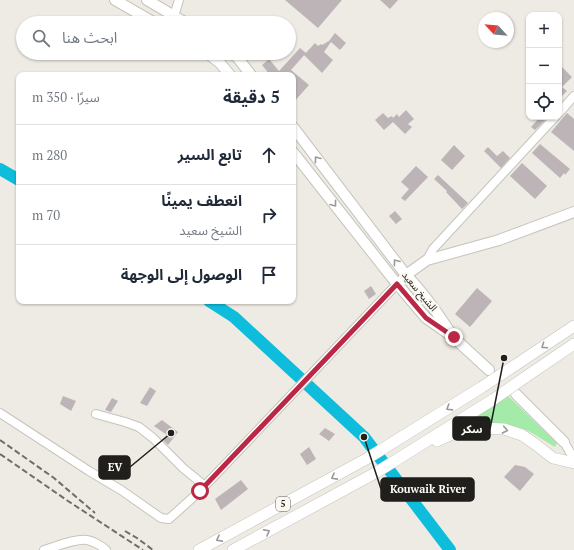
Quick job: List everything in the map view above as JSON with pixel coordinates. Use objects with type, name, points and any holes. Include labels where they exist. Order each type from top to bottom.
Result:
[{"type":"highway","name":"5","points":[[199,550],[368,458],[482,387],[574,326]]},
{"type":"highway","name":"5","points":[[233,550],[402,457],[494,399],[574,344]]},
{"type":"highway","points":[[402,457],[459,431],[481,428],[504,429],[522,435],[553,458],[574,463]]},
{"type":"main road","points":[[115,0],[143,16]]},
{"type":"main road","points":[[147,0],[167,16]]},
{"type":"main road","points":[[215,60],[227,72]]},
{"type":"main road","points":[[239,60],[249,72]]},
{"type":"main road","name":"الشيخ سعيد","points":[[296,131],[406,275],[437,312],[454,337]]},
{"type":"main road","name":"الشيخ سعيد","points":[[296,156],[397,284],[426,318],[454,337]]},
{"type":"main road","points":[[397,284],[406,275],[427,260],[499,240],[574,212]]},
{"type":"main road","points":[[454,337],[489,370]]},
{"type":"main road","points":[[516,394],[564,442]]},
{"type":"street","points":[[172,16],[179,0]]},
{"type":"street","points":[[562,110],[574,96]]},
{"type":"street","points":[[427,260],[433,249],[552,120]]},
{"type":"street","points":[[0,413],[121,490],[161,518],[169,519],[204,486],[397,284]]},
{"type":"street","points":[[96,414],[139,427],[153,438],[183,468],[204,486]]},
{"type":"street","points":[[564,442],[574,448]]},
{"type":"street","points":[[564,442],[574,459]]},
{"type":"street","points":[[44,550],[73,541],[86,540],[103,547],[106,550]]},
{"type":"green space","points":[[508,396],[557,443],[555,447],[535,434],[511,426],[493,424],[457,427]]},
{"type":"building","points":[[285,0],[342,0],[318,28]]},
{"type":"building","points":[[380,0],[398,0],[390,9]]},
{"type":"building","points":[[335,33],[346,43],[340,50],[331,42],[324,52],[333,60],[322,73],[304,55],[315,43],[318,46],[321,44],[322,45],[329,41]]},
{"type":"building","points":[[300,48],[306,53],[291,70],[293,72],[268,72],[262,65],[270,60],[279,71],[289,60],[296,60],[296,52]]},
{"type":"building","points":[[562,67],[572,77],[562,87]]},
{"type":"building","points":[[296,74],[309,85],[296,100]]},
{"type":"building","points":[[562,87],[567,91],[562,96]]},
{"type":"building","points":[[406,110],[414,119],[408,124],[412,127],[405,134],[393,122],[384,130],[375,120],[383,113],[388,118],[392,116],[393,118],[397,114],[399,117]]},
{"type":"building","points":[[567,113],[574,119],[574,151],[551,132]]},
{"type":"building","points":[[537,120],[545,120],[535,130],[531,127]]},
{"type":"building","points":[[540,144],[570,169],[565,175],[564,173],[560,178],[532,153]]},
{"type":"building","points":[[454,145],[465,156],[452,170],[441,160]]},
{"type":"building","points":[[488,147],[497,156],[503,151],[510,158],[501,168],[484,151]]},
{"type":"building","points":[[522,163],[547,186],[535,199],[510,176]]},
{"type":"building","points":[[416,166],[428,177],[405,201],[401,198],[409,189],[401,182]]},
{"type":"building","points":[[438,175],[468,203],[462,209],[446,192],[447,191],[434,179]]},
{"type":"building","points":[[395,211],[402,219],[396,224],[389,216]]},
{"type":"building","points":[[371,286],[376,294],[369,299],[364,291]]},
{"type":"building","points":[[477,288],[492,301],[470,327],[455,314]]},
{"type":"building","points":[[150,387],[156,391],[147,406],[140,403]]},
{"type":"building","points":[[63,396],[76,401],[71,411],[60,404]]},
{"type":"building","points":[[112,398],[118,401],[111,412],[105,410]]},
{"type":"building","points":[[162,420],[178,432],[168,445],[163,440],[167,435],[154,426]]},
{"type":"building","points":[[325,428],[335,434],[329,441],[319,434]]},
{"type":"building","points":[[309,447],[316,459],[307,465],[300,454]]},
{"type":"building","points":[[515,465],[525,467],[534,474],[520,491],[504,477]]},
{"type":"building","points":[[241,480],[248,489],[221,510],[215,499]]},
{"type":"waterway","points":[[0,169],[16,178]]},
{"type":"waterway","points":[[214,304],[234,317],[364,437],[450,550]]},
{"type":"railway","points":[[0,440],[54,478],[95,513]]},
{"type":"railway","points":[[0,454],[143,550]]},
{"type":"railway","points":[[125,531],[153,550]]},
{"type":"place","name":"سكر","points":[[504,358]]},
{"type":"place","name":"EV","points":[[171,433]]},
{"type":"place","name":"Kouwaik River","points":[[364,437]]},
{"type":"route","points":[[200,491],[397,284],[426,318],[454,337]]}]
